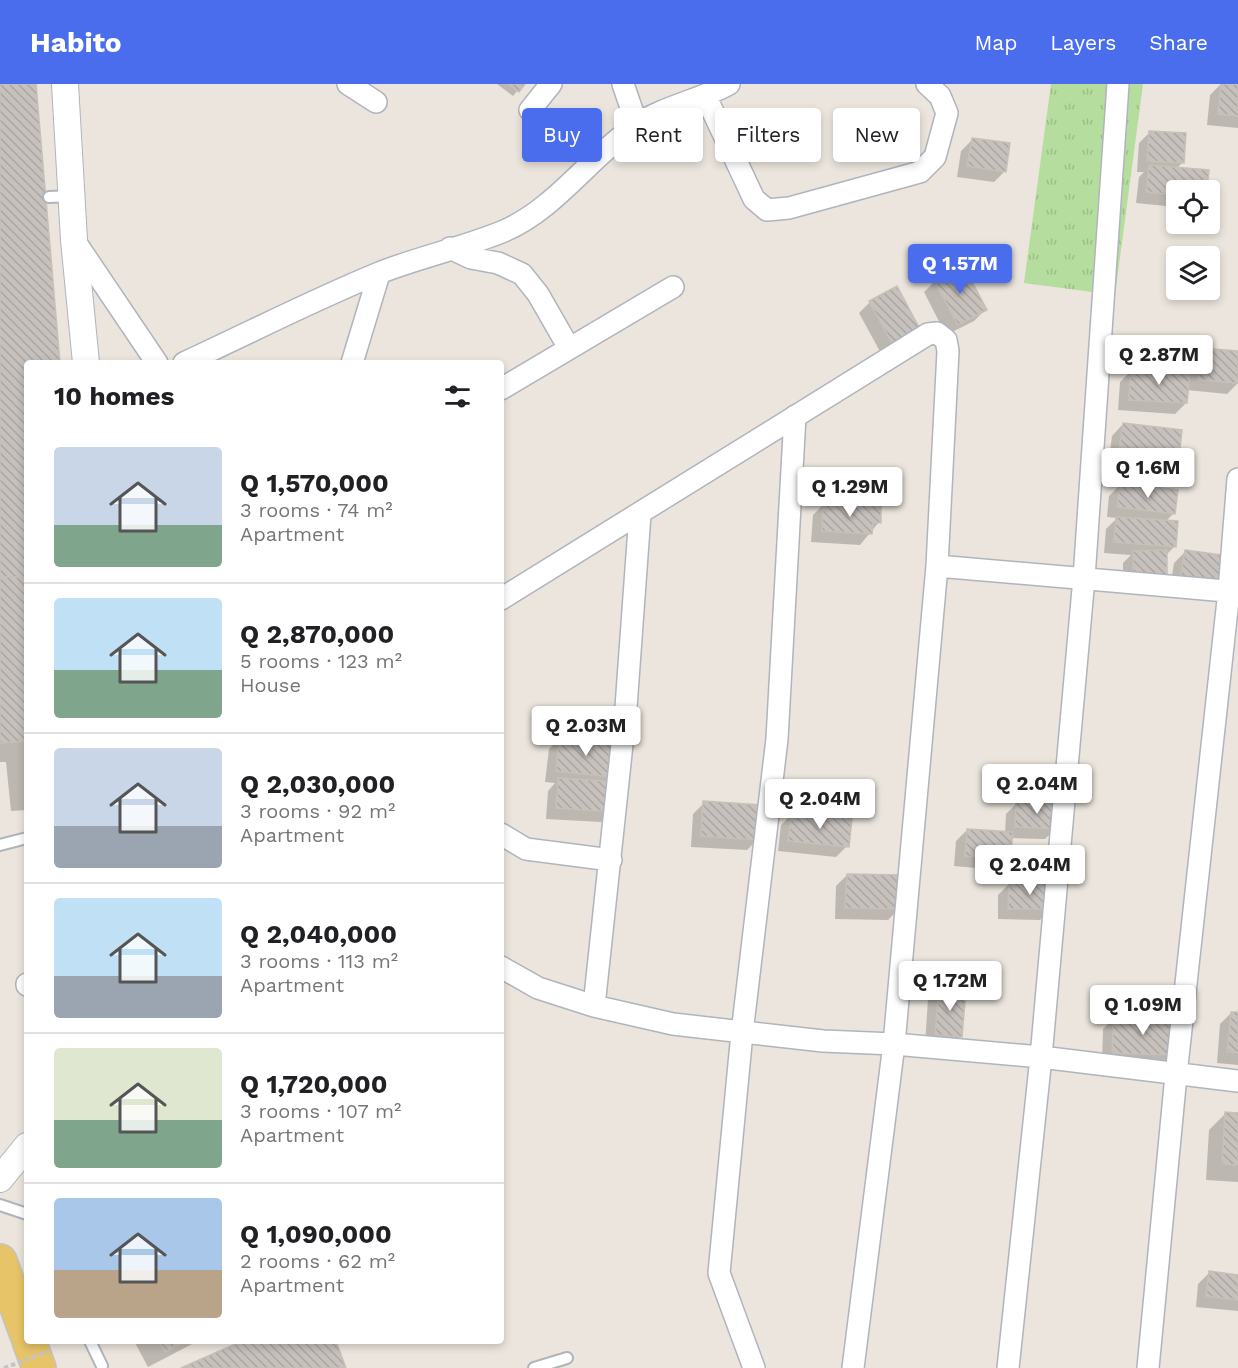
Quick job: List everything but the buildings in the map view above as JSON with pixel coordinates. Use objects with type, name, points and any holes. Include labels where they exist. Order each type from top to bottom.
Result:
[{"type":"main road","points":[[0,1261],[24,1318]]},
{"type":"street","points":[[65,84],[60,196],[74,240],[86,360]]},
{"type":"street","points":[[348,84],[376,102]]},
{"type":"street","points":[[532,108],[551,84]]},
{"type":"street","points":[[622,84],[631,108]]},
{"type":"street","points":[[668,108],[706,97],[729,84]]},
{"type":"street","points":[[706,97],[754,199],[767,210],[789,208],[920,172],[935,157],[947,113],[940,96],[927,84]]},
{"type":"street","points":[[1008,1368],[1041,1058],[1084,579],[1118,84]]},
{"type":"street","points":[[190,360],[379,273],[504,231],[539,211],[614,142]]},
{"type":"street","points":[[74,240],[155,360]]},
{"type":"street","points":[[450,248],[471,258],[498,263],[522,274],[538,294],[569,348]]},
{"type":"street","points":[[353,360],[379,273]]},
{"type":"street","points":[[504,387],[673,287]]},
{"type":"street","points":[[504,597],[928,334],[937,333],[946,340],[948,351],[937,566],[894,1044],[853,1368]]},
{"type":"street","points":[[754,1368],[719,1273],[742,1033],[777,739],[795,416]]},
{"type":"street","points":[[1148,1368],[1176,1075],[1234,592],[1238,479]]},
{"type":"street","points":[[594,1006],[611,860],[640,514]]},
{"type":"street","points":[[937,566],[1234,592]]},
{"type":"street","points":[[504,836],[526,849],[611,860]]},
{"type":"street","points":[[504,969],[538,988],[594,1006],[673,1024],[823,1041],[894,1044],[1041,1058],[1238,1081]]},
{"type":"street","points":[[0,1179],[24,1150]]},
{"type":"lane","points":[[0,845],[24,839]]},
{"type":"lane","points":[[0,1205],[24,1213]]},
{"type":"lane","points":[[91,1344],[102,1366]]},
{"type":"lane","points":[[534,1368],[567,1358]]},
{"type":"path","points":[[4,1368],[24,1343]]},
{"type":"green space","points":[[1051,84],[1143,84],[1115,295],[1024,283]]}]
